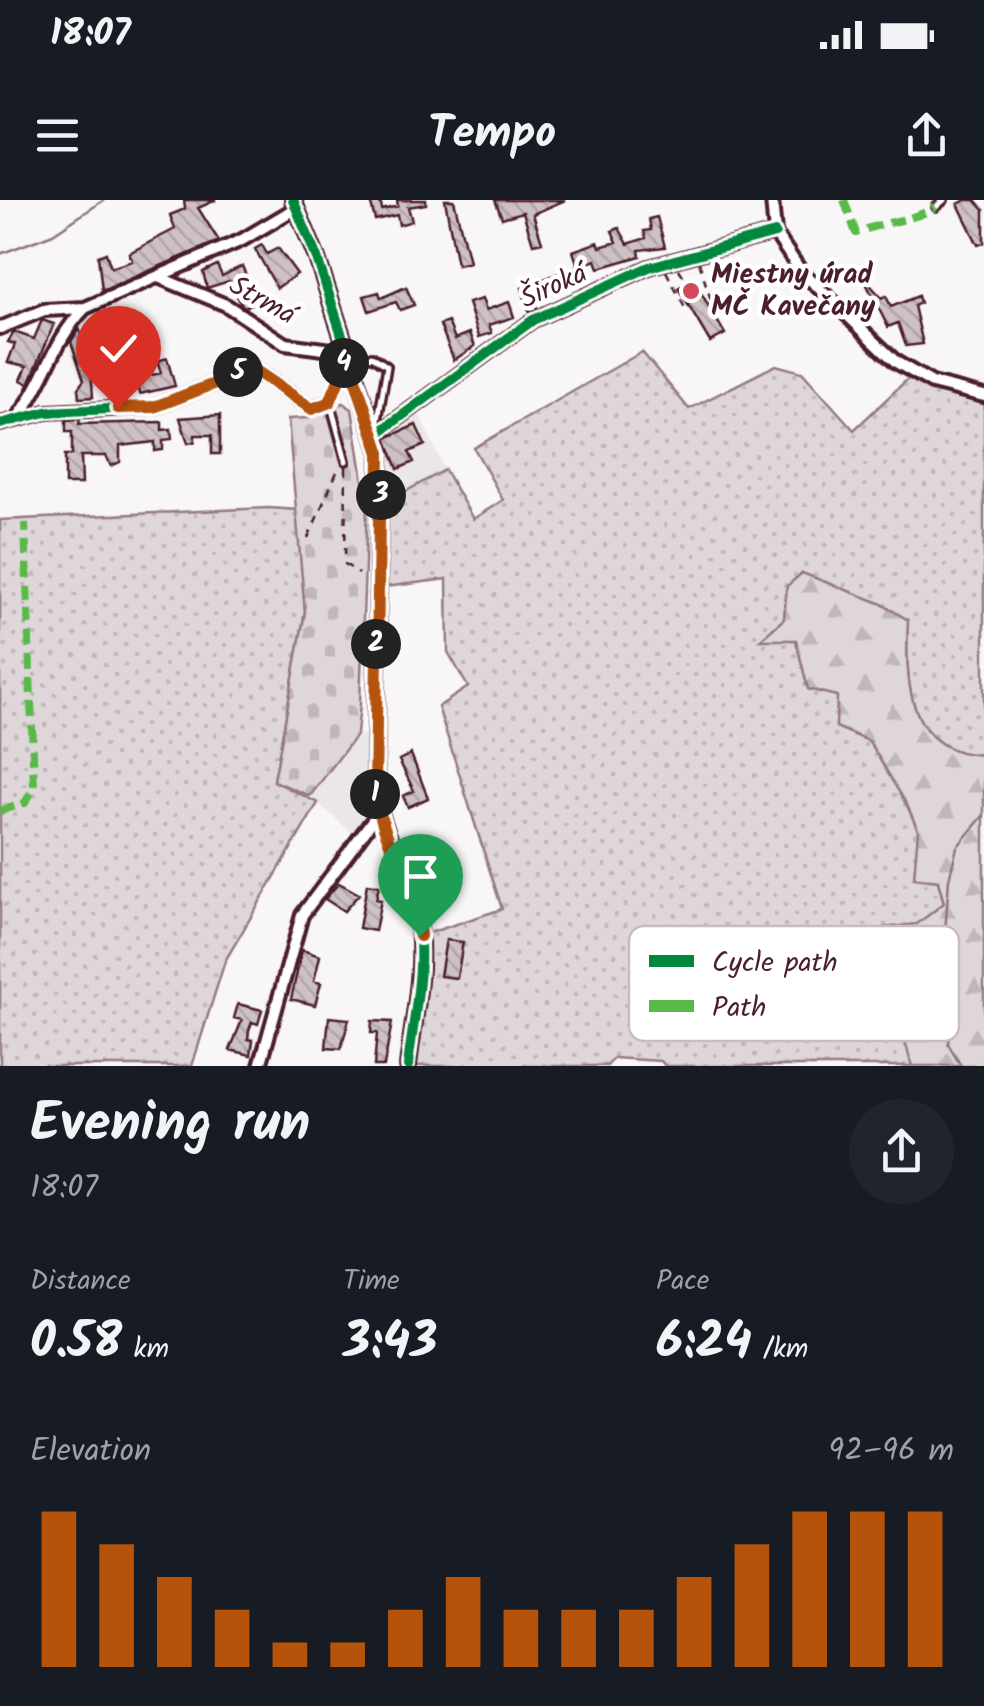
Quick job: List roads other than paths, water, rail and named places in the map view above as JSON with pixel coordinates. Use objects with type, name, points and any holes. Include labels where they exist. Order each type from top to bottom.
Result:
[{"type":"street","points":[[772,200],[776,233],[800,270],[904,369],[932,383],[984,396]]},
{"type":"street","points":[[19,416],[38,388],[66,326],[85,308],[242,240],[295,204],[377,434],[382,481],[374,767],[378,813],[411,891],[420,936],[418,993],[408,1066]]},
{"type":"street","name":"Široká","points":[[377,434],[504,337],[674,258],[776,233]]},
{"type":"street","name":"Strmá","points":[[158,276],[226,305],[286,344],[348,355]]},
{"type":"street","points":[[0,328],[44,310],[85,308]]},
{"type":"street","points":[[0,424],[19,416],[154,407],[253,369],[306,408],[330,402],[348,355]]},
{"type":"street","points":[[260,1066],[298,923],[312,898],[349,856],[378,813]]},
{"type":"lane","points":[[936,207],[944,200]]},
{"type":"lane","points":[[356,376],[358,362],[365,357],[377,357],[387,366],[378,401],[377,434]]},
{"type":"lane","points":[[330,402],[345,458]]},
{"type":"waterway","points":[[0,254],[53,234],[104,200]]},
{"type":"waterway","points":[[946,926],[949,879],[957,847],[984,815]]},
{"type":"waterway","points":[[948,1041],[961,1066]]},
{"type":"place","name":"Miestny úrad MČ Kavečany","points":[[691,291]]}]
